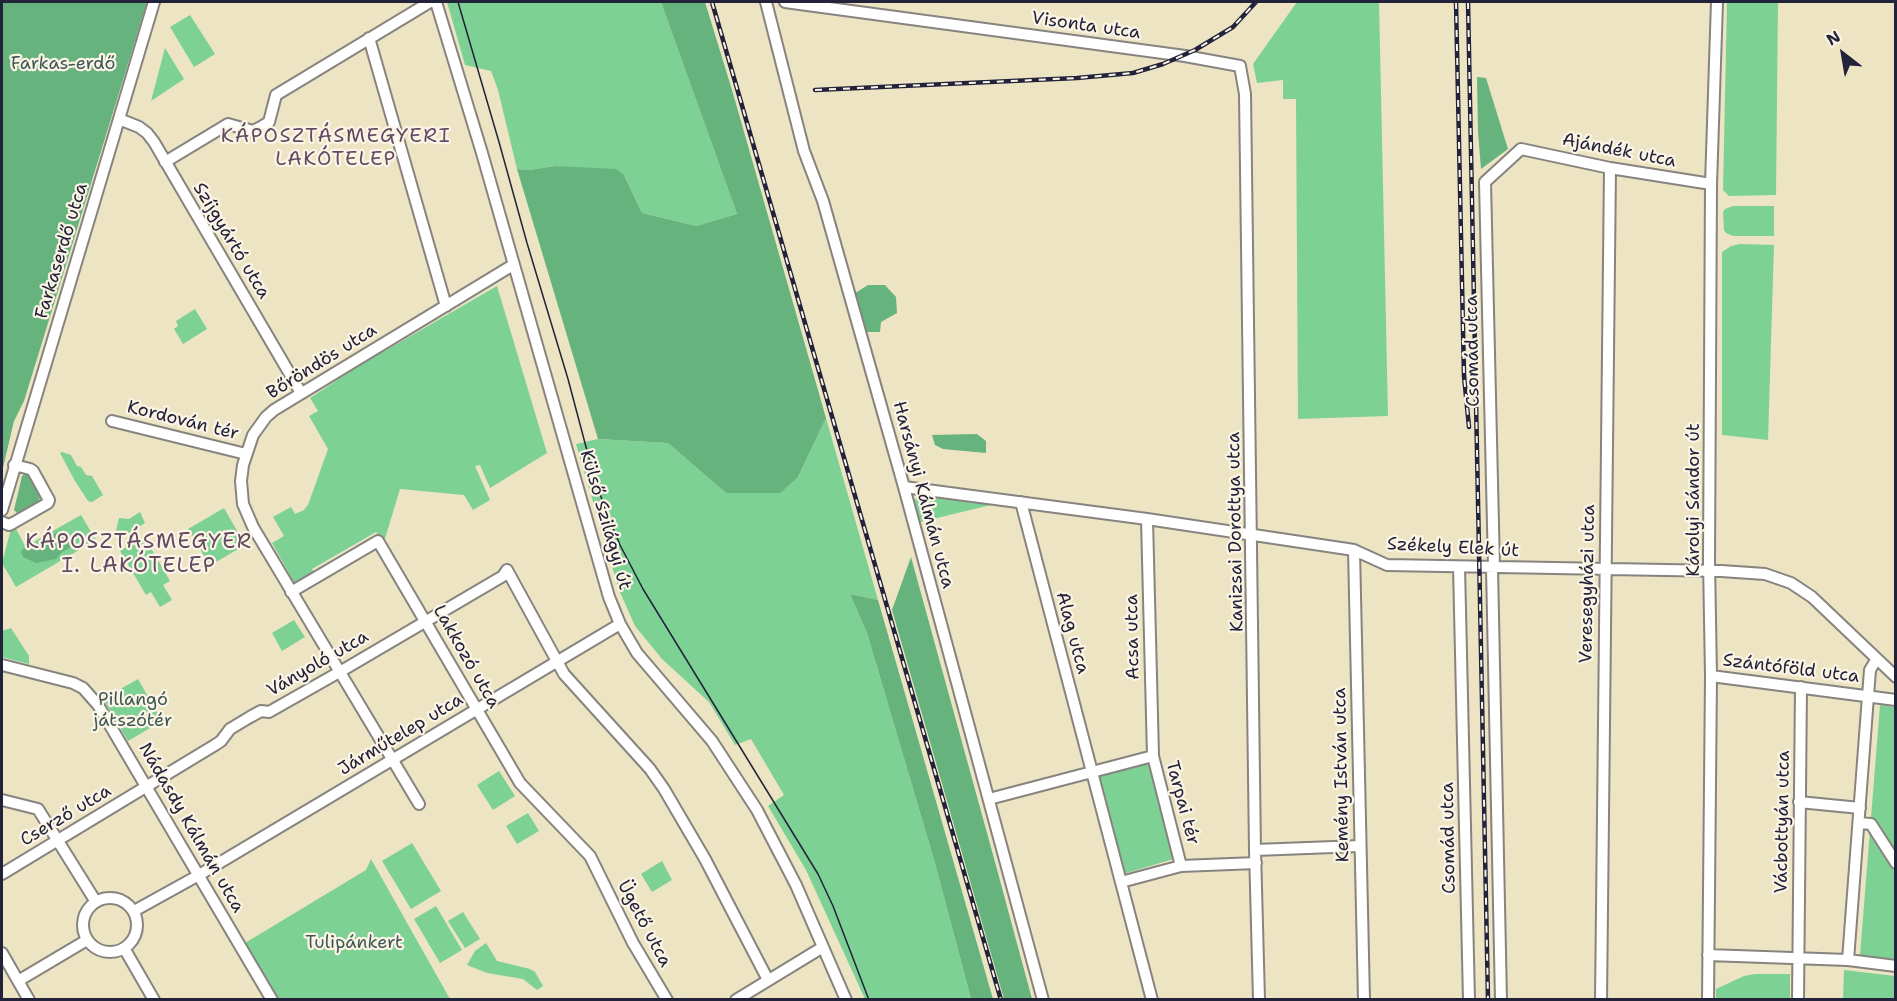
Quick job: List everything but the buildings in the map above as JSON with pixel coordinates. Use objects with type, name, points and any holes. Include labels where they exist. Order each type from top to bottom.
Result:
[{"type":"street","name":"Farkaserdő utca","points":[[2,510],[154,2]]},
{"type":"street","points":[[165,162],[228,124],[253,131],[261,127],[269,122],[276,94],[430,2]]},
{"type":"street","name":"Külső Szilágyi út","points":[[436,2],[609,597],[620,624],[637,653],[712,741],[741,784],[787,866],[846,999]]},
{"type":"street","name":"Harsányi Kálmán utca","points":[[766,2],[804,151],[823,201],[904,487],[1043,999]]},
{"type":"street","name":"Visonta utca","points":[[785,2],[1183,56],[1240,66]]},
{"type":"street","name":"Károlyi Sándor út","points":[[1708,999],[1711,676],[1711,184],[1717,2]]},
{"type":"street","points":[[369,38],[446,306]]},
{"type":"street","name":"Kanizsai Dorottya utca","points":[[1240,66],[1245,94],[1259,999]]},
{"type":"street","name":"Szíjgyártó utca","points":[[119,119],[147,133],[301,393]]},
{"type":"street","name":"Ajándék utca","points":[[1521,149],[1610,168],[1711,184]]},
{"type":"street","name":"Csomád utca","points":[[1501,999],[1485,182],[1521,149]]},
{"type":"street","name":"Veresegyházi utca","points":[[1601,999],[1610,168]]},
{"type":"street","name":"Bőröndös utca","points":[[418,804],[247,515],[243,504],[241,481],[246,454],[253,435],[266,417],[301,393],[513,265]]},
{"type":"street","name":"Kordován tér","points":[[112,421],[246,454]]},
{"type":"street","points":[[2,522],[9,525],[49,500],[33,471],[14,465]]},
{"type":"street","name":"Székely Elek út","points":[[904,487],[1147,519],[1354,550],[1387,565],[1710,571]]},
{"type":"street","name":"Alag utca","points":[[1021,502],[1092,772]]},
{"type":"street","name":"Acsa utca","points":[[1147,519],[1153,756]]},
{"type":"street","name":"Lakkozó utca","points":[[291,592],[378,541],[520,783],[590,856],[594,863]]},
{"type":"street","name":"Kemény István utca","points":[[1354,550],[1364,999]]},
{"type":"street","name":"Csomád utca","points":[[1459,567],[1469,999]]},
{"type":"street","name":"Ványoló utca","points":[[147,786],[221,741],[230,729],[250,717],[261,711],[269,712],[339,672],[503,576],[507,570],[557,662]]},
{"type":"street","name":"Szántóföld utca","points":[[1710,571],[1765,574],[1791,583],[1812,597],[1896,677]]},
{"type":"street","name":"Járműtelep utca","points":[[134,911],[199,875],[620,624]]},
{"type":"street","points":[[1848,960],[1870,670],[1876,660]]},
{"type":"street","points":[[557,662],[564,674],[650,769],[664,789],[705,859],[768,980]]},
{"type":"street","name":"Nádasdy Kálmán utca","points":[[2,665],[83,688],[98,705],[199,875],[268,998]]},
{"type":"street","name":"Szántóföld utca","points":[[1711,676],[1896,700]]},
{"type":"street","name":"Vácbottyán utca","points":[[1798,999],[1801,687]]},
{"type":"street","name":"Tarpai tér","points":[[989,799],[1153,756],[1181,866],[1121,882]]},
{"type":"street","points":[[1092,772],[1152,999]]},
{"type":"street","name":"Cserző utca","points":[[2,874],[147,786]]},
{"type":"street","points":[[2,800],[38,809],[96,902]]},
{"type":"street","points":[[1799,802],[1860,808]]},
{"type":"street","points":[[1859,823],[1871,824],[1896,863]]},
{"type":"street","points":[[1255,850],[1360,846]]},
{"type":"street","name":"Ügető utca","points":[[594,863],[633,943],[668,999]]},
{"type":"street","points":[[1181,866],[1256,863]]},
{"type":"street","points":[[113,898],[129,904],[134,911],[137,928],[131,943],[124,948],[108,952],[93,946],[87,940],[84,932],[85,915],[96,902],[113,898]]},
{"type":"street","points":[[18,981],[87,940]]},
{"type":"street","points":[[736,999],[823,947]]},
{"type":"street","points":[[124,948],[154,999]]},
{"type":"street","points":[[2,953],[29,999]]},
{"type":"street","points":[[1708,955],[1797,957],[1896,966]]},
{"type":"green space","name":"Farkas-erdő","points":[[2,2],[147,2],[24,401],[14,421],[2,472]]},
{"type":"green space","points":[[447,2],[661,2],[737,214],[696,226],[642,213],[624,175],[555,166],[529,170],[517,169],[498,90],[491,71],[465,65]]},
{"type":"green space","points":[[661,2],[705,2],[826,418],[798,477],[780,493],[726,493],[668,443],[598,439],[517,169],[529,170],[555,166],[616,169],[624,175],[642,213],[696,226],[737,214]]},
{"type":"green space","points":[[1297,2],[1379,2],[1388,416],[1298,419],[1296,99],[1283,99],[1283,80],[1257,83],[1253,64]]},
{"type":"green space","points":[[1727,2],[1778,2],[1776,195],[1729,196],[1723,190]]},
{"type":"green space","points":[[190,15],[215,54],[194,67],[170,27]]},
{"type":"green space","points":[[165,48],[184,79],[151,101]]},
{"type":"green space","points":[[1477,77],[1486,78],[1508,149],[1481,169],[1478,132]]},
{"type":"green space","points":[[1733,206],[1774,206],[1774,236],[1733,236],[1726,233],[1723,212]]},
{"type":"green space","points":[[1774,245],[1768,440],[1722,435],[1722,252],[1731,246]]},
{"type":"green space","points":[[868,285],[885,285],[896,297],[897,313],[881,322],[880,332],[864,332],[852,295]]},
{"type":"green space","points":[[497,286],[547,453],[490,488],[480,465],[475,466],[490,500],[473,510],[464,495],[400,489],[384,542],[376,532],[312,569],[315,575],[296,586],[272,543],[284,536],[273,517],[291,507],[295,514],[304,510],[308,505],[328,449],[309,416],[318,411],[310,398],[357,367]]},
{"type":"green space","points":[[195,309],[207,329],[183,344],[174,329],[178,326],[176,321]]},
{"type":"green space","points":[[826,418],[878,600],[850,594],[867,633],[935,863],[971,999],[865,999],[806,870],[768,806],[784,795],[751,739],[735,745],[709,702],[662,659],[635,626],[619,590],[576,444],[598,439],[668,443],[726,493],[798,477]]},
{"type":"green space","points":[[977,434],[986,441],[986,453],[943,449],[935,445],[932,435]]},
{"type":"green space","points":[[60,453],[71,455],[86,475],[92,476],[103,495],[92,502],[88,501]]},
{"type":"green space","points":[[28,475],[40,496],[39,502],[18,514],[14,510],[22,476]]},
{"type":"green space","points":[[923,497],[990,501],[991,505],[916,523],[911,504],[915,499]]},
{"type":"green space","points":[[224,508],[245,545],[211,565],[188,529]]},
{"type":"green space","points":[[140,512],[145,523],[122,537],[115,535],[119,518],[129,519]]},
{"type":"green space","points":[[81,515],[96,540],[16,587],[2,563],[11,529],[15,527],[24,544],[30,544]]},
{"type":"green space","points":[[61,530],[67,533],[73,546],[62,552],[56,559],[36,563],[23,557],[21,552],[24,548],[31,547]]},
{"type":"green space","points":[[144,536],[170,581],[163,585],[172,600],[160,607],[151,592],[146,595],[120,551]]},
{"type":"green space","points":[[911,557],[1032,999],[1004,999],[892,610]]},
{"type":"green space","points":[[850,594],[878,600],[993,999],[971,999],[935,863],[867,633]]},
{"type":"green space","points":[[294,620],[305,637],[282,651],[272,633]]},
{"type":"green space","points":[[11,628],[29,656],[29,664],[2,657],[2,631]]},
{"type":"green space","name":"Pillangó játszótér","points":[[138,679],[162,721],[128,741],[103,699]]},
{"type":"green space","points":[[1880,705],[1895,707],[1895,960],[1860,955]]},
{"type":"green space","points":[[1149,759],[1177,858],[1123,874],[1095,774]]},
{"type":"green space","points":[[499,771],[515,796],[493,810],[477,785]]},
{"type":"green space","points":[[528,813],[539,831],[517,844],[506,826]]},
{"type":"green space","points":[[412,843],[441,891],[411,909],[382,861]]},
{"type":"green space","name":"Tulipánkert","points":[[371,859],[450,999],[272,999],[240,946],[366,870]]},
{"type":"green space","points":[[662,861],[672,880],[652,892],[641,874]]},
{"type":"green space","points":[[436,906],[462,950],[440,963],[414,919]]},
{"type":"green space","points":[[463,912],[480,939],[465,948],[448,921]]},
{"type":"green space","points":[[486,943],[497,961],[530,969],[535,972],[543,986],[537,990],[523,979],[487,973],[467,965],[475,951]]},
{"type":"green space","points":[[1844,970],[1895,976],[1895,999],[1843,999]]},
{"type":"green space","points":[[1790,974],[1790,999],[1716,999],[1716,989],[1744,976]]},
{"type":"tram line","points":[[458,2],[568,379],[594,477],[620,545],[643,589],[818,874],[833,906],[869,1000]]},
{"type":"railway","points":[[712,2],[1001,1000]]},
{"type":"railway","points":[[815,90],[1077,78],[1133,73],[1163,64],[1195,50],[1233,27],[1256,2]]},
{"type":"railway","points":[[1456,2],[1464,376],[1469,427]]},
{"type":"railway","points":[[1468,2],[1488,1000]]},
{"type":"district","name":"KÁPOSZTÁSMEGYERI LAKÓTELEP","points":[[336,148]]},
{"type":"district","name":"KÁPOSZTÁSMEGYER I. LAKÓTELEP","points":[[139,555]]}]
